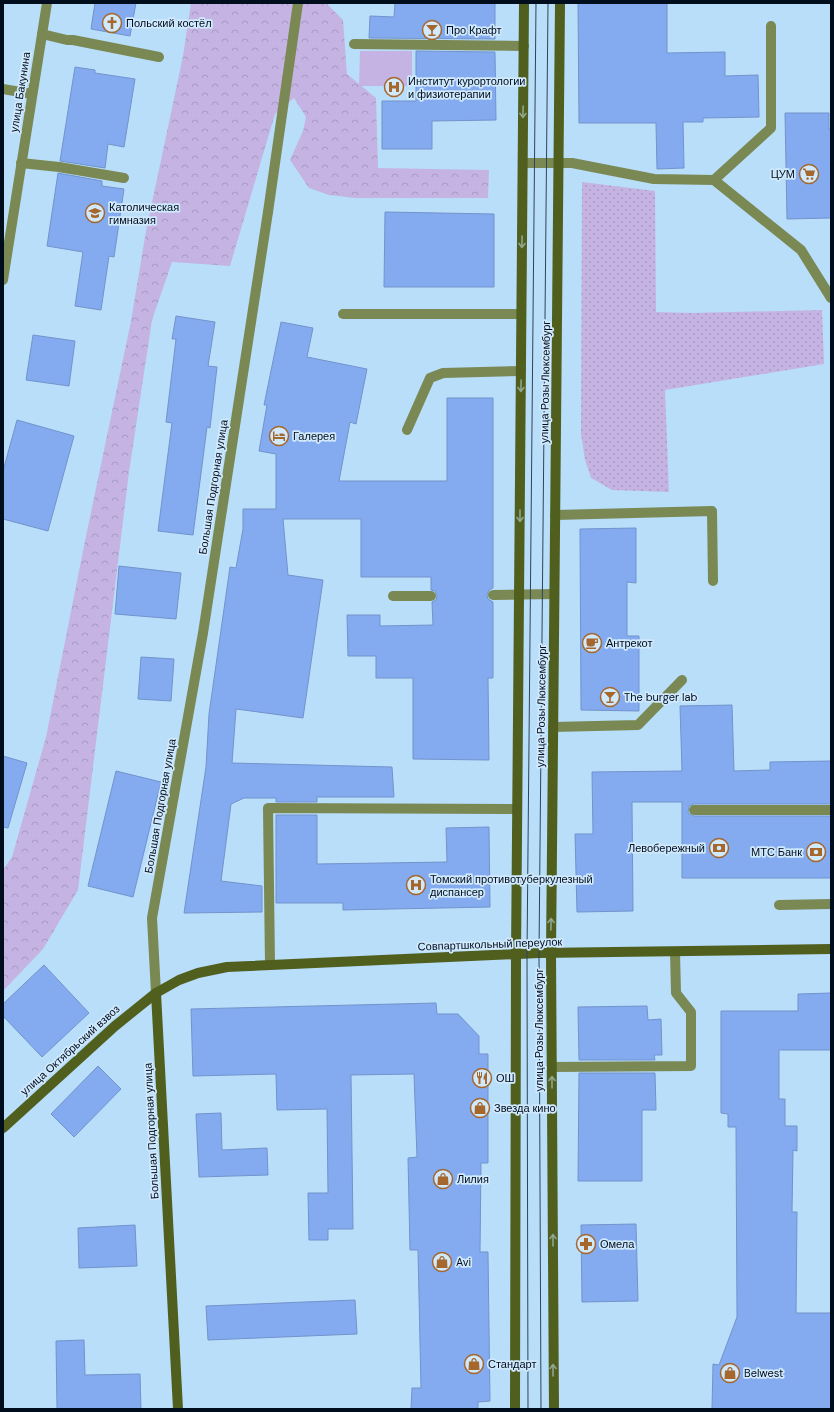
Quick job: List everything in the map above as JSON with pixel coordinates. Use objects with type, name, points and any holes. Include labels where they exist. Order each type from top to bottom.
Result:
[{"type":"main road","name":"улица Розы Люксембург","points":[[515,1409],[516,955],[524,3]]},
{"type":"main road","name":"улица Розы Люксембург","points":[[554,1409],[551,954],[560,3]]},
{"type":"main road","name":"Совпартшкольный переулок","points":[[156,993],[179,980],[198,973],[227,967],[516,955],[831,949]]},
{"type":"main road","name":"улица Октябрьский взвоз","points":[[3,1128],[115,1026],[156,993]]},
{"type":"main road","name":"Большая Подгорная улица","points":[[156,993],[178,1409]]},
{"type":"street","name":"улица Бакунина","points":[[3,280],[47,3]]},
{"type":"street","name":"Большая Подгорная улица","points":[[156,993],[152,918],[203,633],[268,212],[298,3]]},
{"type":"street","points":[[714,180],[771,128],[771,26]]},
{"type":"street","points":[[42,34],[159,57]]},
{"type":"street","points":[[354,44],[524,46]]},
{"type":"street","points":[[3,89],[32,94]]},
{"type":"street","points":[[21,163],[59,167],[124,178]]},
{"type":"street","points":[[523,163],[572,163],[654,179],[714,180],[801,250],[831,298]]},
{"type":"street","points":[[343,314],[521,314]]},
{"type":"street","points":[[407,430],[430,378],[443,373],[521,371]]},
{"type":"street","points":[[555,515],[712,511],[713,581]]},
{"type":"street","points":[[493,595],[554,594]]},
{"type":"street","points":[[393,596],[431,596]]},
{"type":"street","points":[[553,727],[638,724],[682,680]]},
{"type":"street","points":[[270,965],[268,808],[517,809]]},
{"type":"street","points":[[694,810],[831,810]]},
{"type":"street","points":[[779,905],[831,904]]},
{"type":"street","points":[[552,1067],[691,1066],[691,1012],[676,993],[675,952]]},
{"type":"green space","points":[[191,3],[326,3],[343,20],[347,74],[376,98],[378,168],[489,170],[488,198],[355,198],[329,195],[309,188],[290,160],[303,131],[306,117],[294,98],[275,114],[230,266],[172,262],[152,320],[129,472],[78,890],[43,949],[3,991],[3,870],[12,857],[46,737],[131,321],[146,231],[183,56]]},
{"type":"green space","points":[[360,51],[412,51],[412,86],[359,86]]},
{"type":"green space","points":[[582,182],[655,191],[656,312],[692,313],[822,310],[824,364],[665,390],[669,492],[612,490],[591,478],[585,460],[581,434]]},
{"type":"building","name":"Польский костёл","points":[[95,3],[136,3],[130,36],[91,29]]},
{"type":"building","points":[[395,3],[495,3],[495,39],[369,38],[370,16],[394,17]]},
{"type":"building","points":[[578,3],[667,3],[667,53],[725,52],[725,76],[758,75],[759,117],[703,118],[703,122],[683,122],[684,168],[657,169],[656,123],[579,123]]},
{"type":"building","points":[[416,51],[495,52],[496,120],[432,121],[432,149],[382,149],[382,101],[416,101]]},
{"type":"building","points":[[75,67],[95,70],[95,73],[135,79],[124,147],[108,144],[105,168],[60,161]]},
{"type":"building","name":"ЦУМ","points":[[785,113],[829,113],[829,129],[831,129],[831,218],[787,219]]},
{"type":"building","name":"Католическая гимназия","points":[[58,173],[102,181],[102,186],[124,189],[114,257],[109,256],[101,310],[75,306],[83,252],[47,246]]},
{"type":"building","points":[[385,212],[494,214],[494,287],[384,287]]},
{"type":"building","points":[[176,316],[215,322],[208,366],[217,367],[210,428],[207,427],[193,535],[158,531],[172,423],[166,422],[176,339],[172,339]]},
{"type":"building","points":[[281,322],[313,328],[307,357],[367,369],[356,424],[350,422],[339,481],[447,481],[447,398],[493,398],[493,588],[489,590],[487,595],[488,599],[493,602],[493,678],[488,678],[489,760],[413,759],[413,678],[376,678],[376,656],[348,656],[347,615],[380,615],[380,626],[433,625],[432,602],[436,600],[437,596],[435,591],[431,590],[431,577],[361,577],[361,519],[283,519],[288,575],[323,580],[303,718],[236,709],[232,763],[392,767],[394,797],[317,797],[317,802],[276,802],[276,798],[244,798],[231,804],[221,881],[262,886],[262,912],[184,913],[206,767],[209,714],[230,567],[236,568],[243,529],[243,509],[276,509],[276,454],[259,451],[267,405],[264,405]]},
{"type":"building","points":[[33,335],[75,341],[69,386],[26,380]]},
{"type":"building","points":[[17,420],[74,436],[48,531],[3,519],[3,471]]},
{"type":"building","points":[[636,528],[636,583],[627,582],[627,636],[639,636],[639,711],[581,710],[580,529]]},
{"type":"building","points":[[119,566],[181,573],[176,619],[115,614]]},
{"type":"building","points":[[141,657],[174,659],[171,701],[138,699]]},
{"type":"building","points":[[732,705],[734,771],[770,770],[770,762],[831,761],[831,804],[694,804],[689,806],[688,813],[694,816],[831,816],[831,878],[682,878],[682,802],[632,802],[633,911],[577,912],[575,834],[593,834],[592,772],[682,771],[680,706]]},
{"type":"building","points":[[3,756],[27,763],[8,828],[3,827]]},
{"type":"building","points":[[116,771],[161,782],[133,897],[88,886]]},
{"type":"building","name":"Томский противотуберкулезный диспансер","points":[[276,815],[317,815],[317,864],[447,862],[446,828],[489,827],[490,907],[343,910],[343,903],[276,903]]},
{"type":"building","points":[[44,965],[89,1013],[42,1057],[3,1016],[3,1004]]},
{"type":"building","points":[[831,993],[831,1050],[779,1050],[779,1099],[785,1099],[785,1126],[797,1126],[797,1151],[793,1150],[792,1212],[797,1212],[796,1313],[831,1313],[831,1409],[712,1409],[713,1364],[719,1365],[737,1317],[736,1127],[728,1127],[728,1114],[721,1113],[721,1011],[798,1011],[798,994]]},
{"type":"building","points":[[436,1003],[437,1014],[458,1014],[479,1036],[479,1054],[488,1054],[488,1163],[481,1163],[480,1252],[488,1252],[490,1401],[478,1402],[478,1409],[411,1409],[412,1388],[421,1388],[418,1250],[410,1250],[408,1158],[417,1157],[414,1074],[351,1075],[353,1229],[328,1229],[328,1240],[309,1240],[308,1193],[328,1193],[327,1109],[277,1110],[276,1074],[193,1076],[191,1009]]},
{"type":"building","points":[[647,1006],[648,1020],[661,1019],[662,1055],[654,1055],[655,1060],[579,1060],[578,1007]]},
{"type":"building","points":[[98,1066],[121,1089],[74,1137],[51,1114]]},
{"type":"building","points":[[579,1073],[655,1073],[656,1110],[642,1110],[642,1181],[578,1181]]},
{"type":"building","points":[[221,1113],[222,1150],[267,1148],[268,1175],[199,1177],[196,1114]]},
{"type":"building","points":[[636,1224],[638,1301],[582,1302],[581,1225]]},
{"type":"building","points":[[135,1225],[137,1266],[79,1268],[78,1228]]},
{"type":"building","points":[[355,1300],[357,1334],[208,1340],[206,1306]]},
{"type":"building","points":[[84,1340],[85,1375],[140,1374],[141,1409],[57,1409],[56,1341]]},
{"type":"tram line","points":[[528,1409],[527,954],[536,3]]},
{"type":"tram line","points":[[541,1409],[539,953],[548,3]]},
{"type":"place","name":"Польский костёл","points":[[112,23]]},
{"type":"place","name":"Про Крафт","points":[[432,30]]},
{"type":"place","name":"Институт курортологии и физиотерапии","points":[[394,87]]},
{"type":"place","name":"ЦУМ","points":[[809,174]]},
{"type":"place","name":"Католическая гимназия","points":[[95,213]]},
{"type":"place","name":"Галерея","points":[[279,436]]},
{"type":"place","name":"Антрекот","points":[[592,643]]},
{"type":"place","name":"The burger lab","points":[[610,697]]},
{"type":"place","name":"Левобережный","points":[[719,848]]},
{"type":"place","name":"МТС Банк","points":[[816,852]]},
{"type":"place","name":"Томский противотуберкулезный диспансер","points":[[416,885]]},
{"type":"place","name":"ОШ","points":[[482,1078]]},
{"type":"place","name":"Звезда кино","points":[[480,1108]]},
{"type":"place","name":"Лилия","points":[[443,1179]]},
{"type":"place","name":"Омела","points":[[586,1244]]},
{"type":"place","name":"Avi","points":[[442,1262]]},
{"type":"place","name":"Стандарт","points":[[474,1364]]},
{"type":"place","name":"Belwest","points":[[730,1373]]}]
